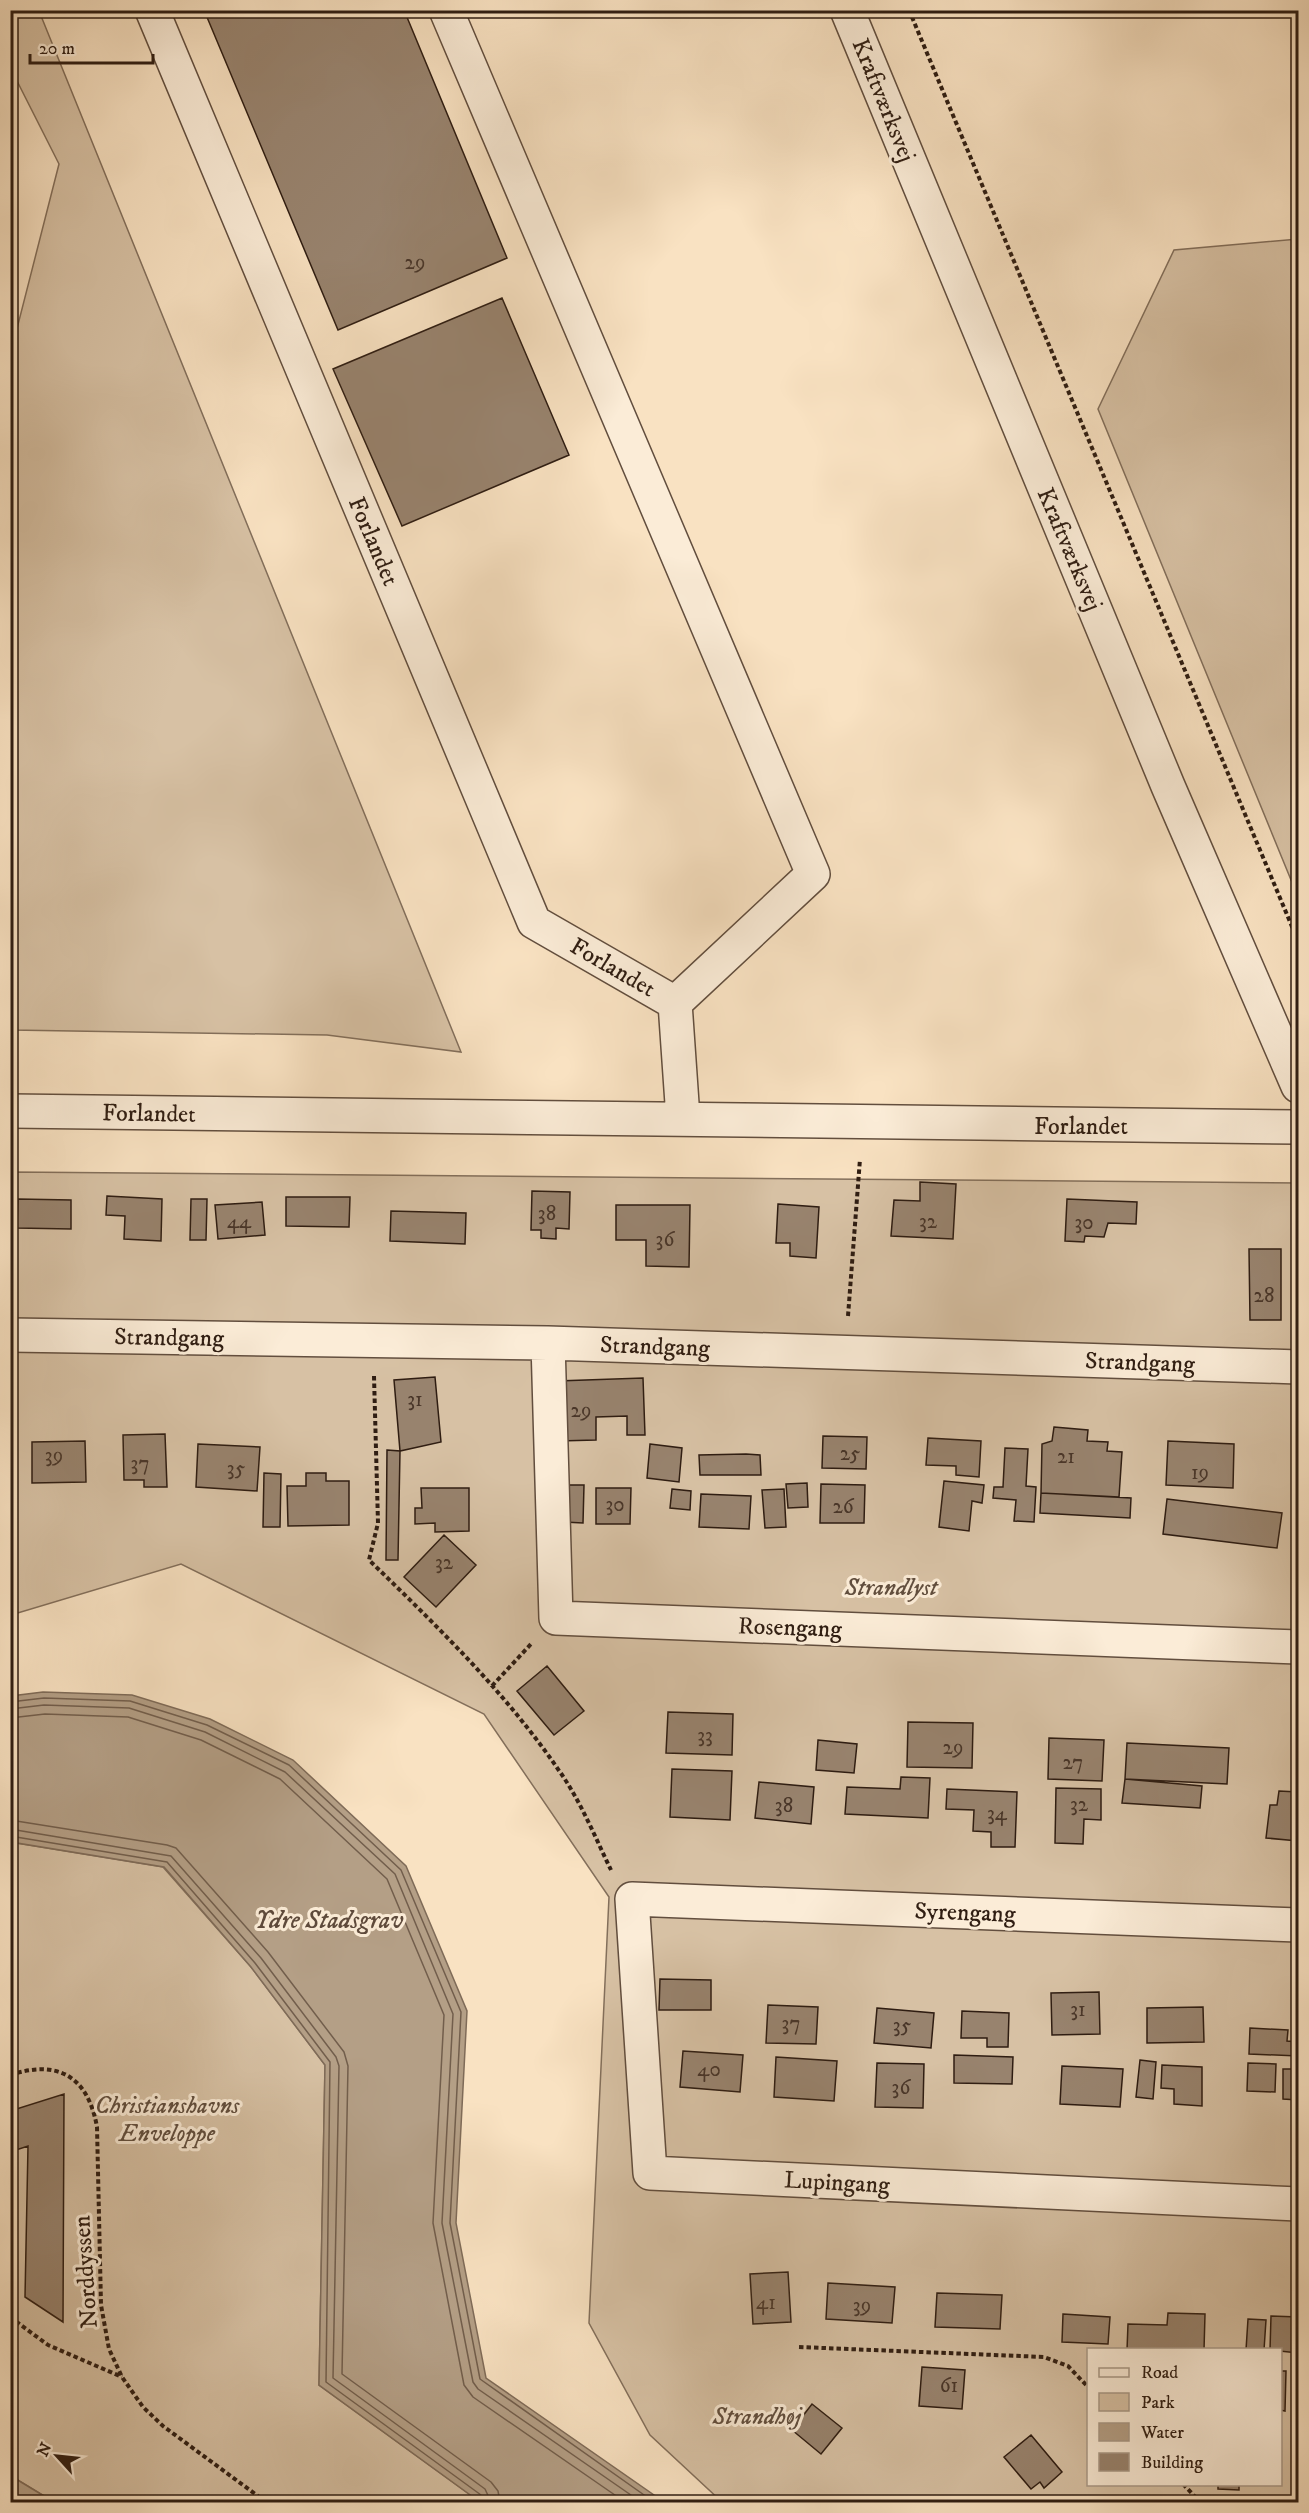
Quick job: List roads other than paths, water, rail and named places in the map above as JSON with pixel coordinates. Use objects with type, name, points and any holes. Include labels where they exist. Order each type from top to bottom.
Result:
[{"type":"street","name":"Forlandet","points":[[152,10],[534,922],[675,1003]]},
{"type":"street","name":"Forlandet","points":[[446,10],[813,874],[675,1003]]},
{"type":"street","name":"Kraftværksvej","points":[[847,10],[1168,786],[1299,1086]]},
{"type":"street","name":"Forlandet","points":[[675,1003],[683,1118]]},
{"type":"street","name":"Forlandet","points":[[10,1111],[1299,1127]]},
{"type":"street","name":"Strandgang","points":[[10,1335],[548,1343],[1299,1367]]},
{"type":"street","name":"Rosengang","points":[[548,1343],[556,1618],[1299,1647]]},
{"type":"street","name":"Syrengang","points":[[632,1899],[1299,1925]]},
{"type":"street","name":"Lupingang","points":[[632,1899],[650,2173],[1299,2204]]},
{"type":"water","name":"Ydre Stadsgrav","points":[[43,1692],[132,1695],[210,1719],[293,1760],[406,1866],[467,2011],[456,2223],[486,2378],[664,2502],[480,2502],[319,2385],[325,2065],[251,1967],[164,1867],[11,1842],[11,1696]]},
{"type":"water","points":[[11,2476],[54,2502],[11,2502]]},
{"type":"park label","name":"Strandlyst","points":[[891,1587]]},
{"type":"park label","name":"Christianshavns Enveloppe","points":[[167,2119]]},
{"type":"park label","name":"Strandhøj","points":[[757,2416]]}]
